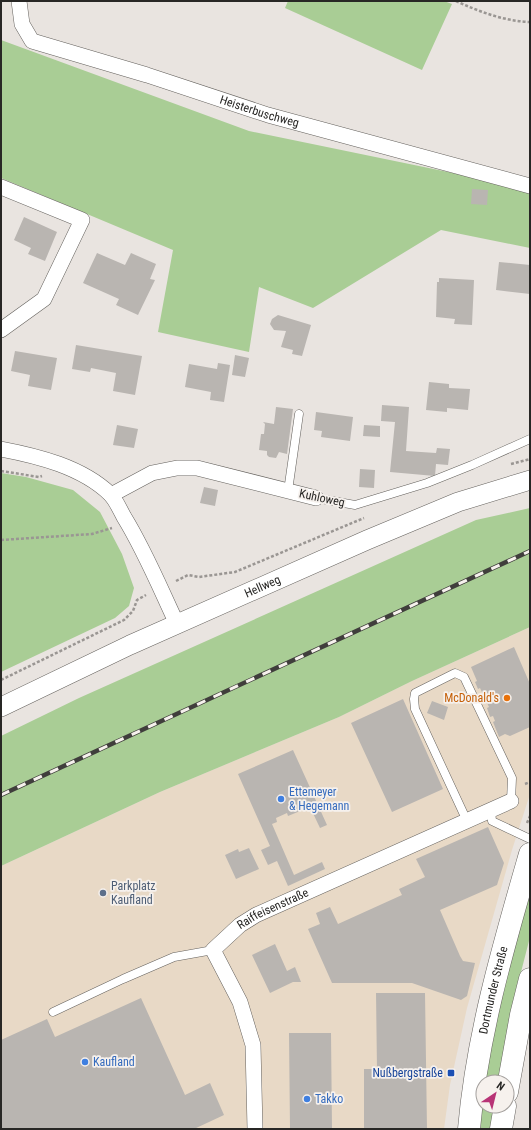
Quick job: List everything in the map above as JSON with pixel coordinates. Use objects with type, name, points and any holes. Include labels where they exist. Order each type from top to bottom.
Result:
[{"type":"main road","name":"Dortmunder Straße","points":[[469,1129],[474,1077],[488,1004],[530,854]]},
{"type":"main road","points":[[510,1074],[520,1015],[530,979]]},
{"type":"main road","points":[[501,1129],[504,1114]]},
{"type":"street","name":"Heisterbuschweg","points":[[19,1],[22,24],[32,41],[268,115],[530,186]]},
{"type":"street","points":[[1,187],[82,220],[44,299],[1,330]]},
{"type":"street","points":[[1,449],[60,465],[88,477],[110,495],[140,545],[177,624]]},
{"type":"street","name":"Kuhloweg","points":[[110,495],[152,473],[177,468],[197,468],[316,498]]},
{"type":"street","name":"Hellweg","points":[[1,707],[177,624],[367,540],[458,502],[530,480]]},
{"type":"street","name":"Raiffeisenstraße","points":[[213,950],[240,924],[256,915],[511,801]]},
{"type":"street","points":[[213,950],[240,1002],[253,1045],[255,1129]]},
{"type":"lane","points":[[288,491],[298,414]]},
{"type":"lane","name":"Kuhloweg","points":[[316,498],[355,505],[427,483],[530,439]]},
{"type":"lane","points":[[467,821],[415,709],[414,699],[415,693],[455,673],[464,677],[512,778],[511,801]]},
{"type":"lane","points":[[490,810],[492,821],[530,839]]},
{"type":"lane","points":[[53,1012],[174,957],[213,950]]},
{"type":"path","points":[[456,1],[475,10],[514,22],[530,22]]},
{"type":"path","points":[[507,465],[530,459]]},
{"type":"path","points":[[1,680],[124,620],[133,611],[137,600],[188,575],[200,577],[218,576],[235,572],[365,517]]},
{"type":"path","points":[[1,540],[92,534],[128,523]]},
{"type":"shaded area","points":[[530,627],[530,794],[512,850],[467,1008],[450,1085],[444,1129],[1,1129],[1,866],[160,792],[339,717],[412,681]]},
{"type":"green space","points":[[288,1],[444,1],[452,4],[422,70],[285,8]]},
{"type":"green space","points":[[1,40],[249,131],[530,189],[530,248],[441,230],[313,308],[259,287],[249,352],[158,332],[173,250],[1,178]]},
{"type":"green space","points":[[1,473],[26,477],[73,490],[100,512],[122,554],[134,588],[129,606],[115,618],[1,672]]},
{"type":"green space","points":[[530,508],[530,627],[412,681],[339,717],[160,792],[1,866],[1,736],[79,698],[476,520]]},
{"type":"green space","points":[[530,892],[530,937],[510,1015],[499,1074],[486,1074],[504,986]]},
{"type":"green space","points":[[479,1114],[493,1114],[490,1129],[477,1129]]},
{"type":"building","points":[[472,189],[488,190],[487,205],[471,204]]},
{"type":"building","points":[[24,217],[57,232],[45,261],[28,254],[31,248],[14,240]]},
{"type":"building","points":[[97,253],[125,265],[131,253],[156,264],[150,279],[155,280],[138,315],[116,305],[119,299],[83,283]]},
{"type":"building","points":[[499,262],[530,265],[530,294],[496,290]]},
{"type":"building","points":[[439,278],[474,280],[472,325],[454,324],[455,319],[436,317],[437,282],[439,282]]},
{"type":"building","points":[[278,315],[311,325],[302,356],[292,354],[293,350],[281,347],[286,331],[274,330],[270,324],[272,319]]},
{"type":"building","points":[[76,345],[142,356],[135,395],[113,391],[116,373],[91,368],[90,372],[72,369]]},
{"type":"building","points":[[15,351],[57,358],[51,390],[28,386],[30,375],[11,371]]},
{"type":"building","points":[[235,355],[249,358],[245,377],[232,375]]},
{"type":"building","points":[[218,363],[230,365],[224,402],[210,400],[211,392],[185,387],[189,364],[217,369]]},
{"type":"building","points":[[429,382],[449,384],[449,388],[470,389],[468,410],[447,408],[447,412],[426,410]]},
{"type":"building","points":[[382,405],[409,407],[406,451],[436,453],[437,448],[450,449],[448,465],[436,464],[435,476],[390,472],[395,422],[381,421]]},
{"type":"building","points":[[276,407],[293,409],[287,454],[279,452],[276,458],[269,457],[267,455],[267,451],[259,450],[261,434],[264,434],[265,424],[263,422],[274,424]]},
{"type":"building","points":[[316,412],[353,417],[350,441],[321,437],[322,431],[314,430]]},
{"type":"building","points":[[117,425],[138,429],[134,448],[113,445]]},
{"type":"building","points":[[364,425],[380,426],[380,437],[363,436]]},
{"type":"building","points":[[360,469],[375,470],[374,488],[359,487]]},
{"type":"building","points":[[204,487],[218,490],[215,506],[200,503]]},
{"type":"building","name":"McDonald's","points":[[514,647],[530,684],[530,727],[510,736],[505,734],[499,737],[493,722],[495,721],[493,716],[490,717],[487,708],[489,707],[480,688],[478,689],[475,682],[477,681],[471,667]]},
{"type":"building","points":[[403,699],[443,789],[392,812],[351,723]]},
{"type":"building","points":[[432,701],[448,707],[444,720],[427,713]]},
{"type":"building","points":[[293,750],[327,825],[320,828],[310,807],[288,816],[287,813],[276,818],[277,822],[272,824],[294,875],[322,862],[325,869],[288,886],[277,861],[268,865],[261,850],[270,846],[238,774]]},
{"type":"building","points":[[488,827],[504,863],[497,885],[440,910],[463,961],[475,963],[467,996],[461,1000],[412,983],[332,983],[308,929],[320,924],[316,913],[330,907],[338,924],[402,895],[399,889],[425,877],[416,859]]},
{"type":"building","points":[[249,848],[259,869],[236,879],[225,855],[238,849],[239,852]]},
{"type":"building","points":[[275,944],[287,971],[295,967],[301,982],[293,982],[270,993],[252,955]]},
{"type":"building","points":[[376,993],[425,993],[427,1129],[364,1129],[364,1069],[377,1069]]},
{"type":"building","name":"Kaufland","points":[[141,998],[185,1095],[210,1083],[224,1115],[194,1129],[1,1129],[1,1040],[47,1019],[55,1037]]},
{"type":"building","points":[[289,1033],[331,1033],[332,1129],[290,1129]]},
{"type":"railway","points":[[1,795],[530,551]]},
{"type":"place","name":"McDonald's","points":[[507,698]]},
{"type":"place","name":"Ettemeyer & Hegemann","points":[[281,799]]},
{"type":"place","name":"Parkplatz Kaufland","points":[[103,893]]},
{"type":"place","name":"Kaufland","points":[[85,1062]]},
{"type":"place","name":"Nußbergstraße","points":[[451,1073]]},
{"type":"place","name":"Takko","points":[[307,1099]]}]
